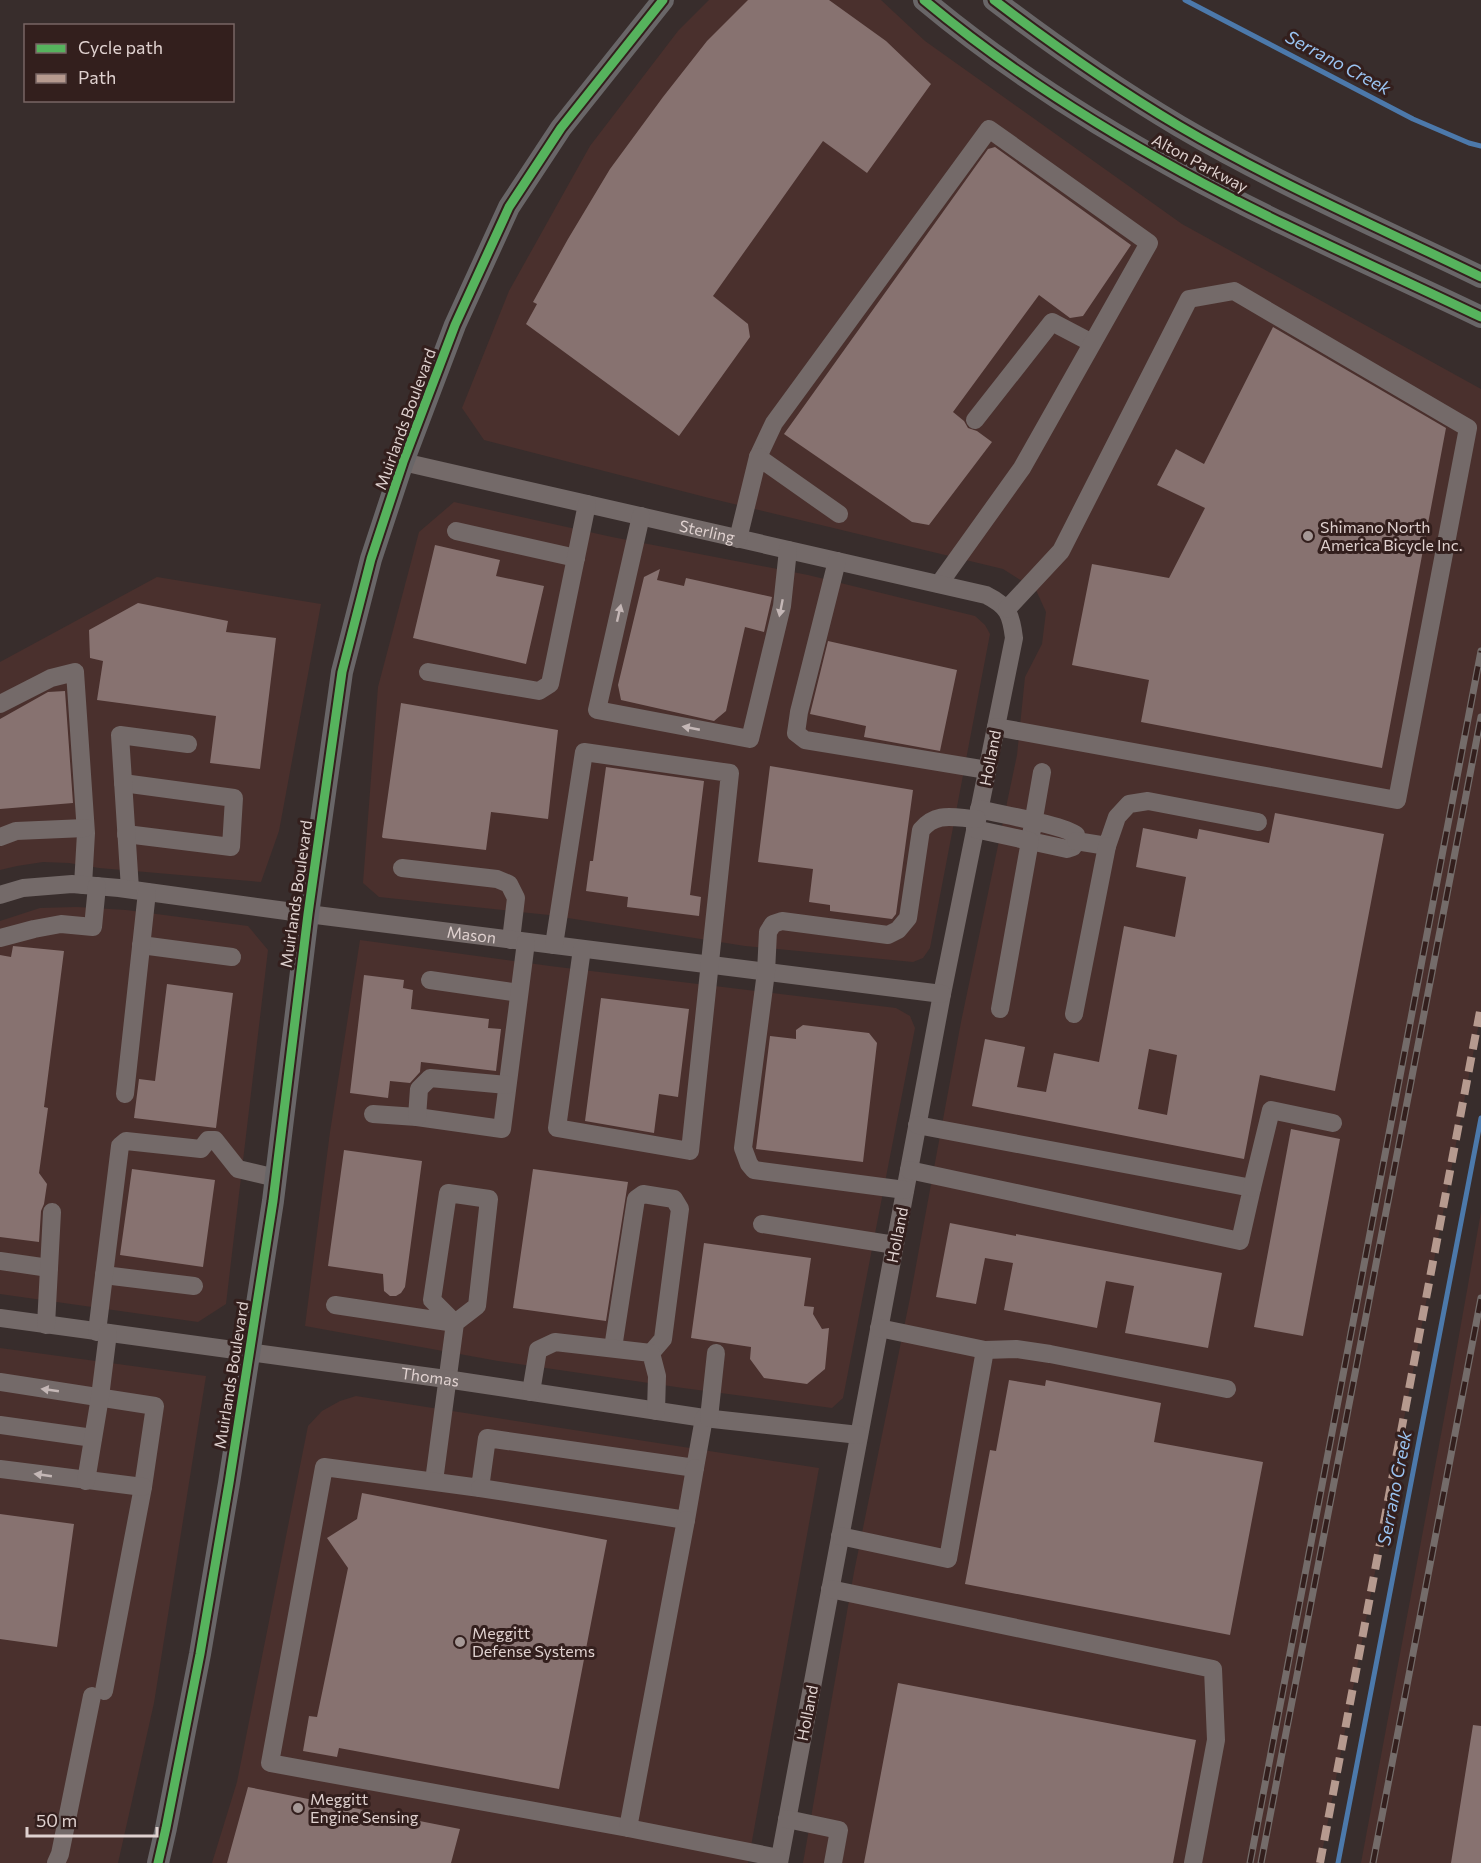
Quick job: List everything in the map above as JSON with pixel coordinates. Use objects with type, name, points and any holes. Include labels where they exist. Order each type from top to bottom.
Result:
[{"type":"main road","name":"Muirlands Boulevard","points":[[158,1863],[200,1654],[249,1353],[276,1178],[308,914],[342,672],[371,559],[403,462],[455,325],[509,207],[561,128],[663,0]]},
{"type":"main road","name":"Alton Parkway","points":[[924,0],[1018,71],[1181,172],[1481,317]]},
{"type":"main road","name":"Alton Parkway","points":[[994,0],[1098,74],[1179,126],[1262,171],[1474,273]]},
{"type":"street","points":[[738,539],[758,457],[774,423],[989,129],[1149,243],[1022,468],[939,584]]},
{"type":"street","points":[[996,727],[1397,800],[1468,428],[1234,291],[1189,299],[1061,551],[1006,609]]},
{"type":"street","points":[[975,420],[1052,322],[1092,343]]},
{"type":"street","points":[[758,457],[839,514]]},
{"type":"street","name":"Sterling","points":[[403,462],[986,595],[997,600],[1006,609]]},
{"type":"street","points":[[428,672],[539,691],[550,684],[587,504]]},
{"type":"street","points":[[640,516],[597,710],[750,739],[782,606],[788,550]]},
{"type":"street","points":[[456,531],[576,558]]},
{"type":"street","points":[[837,561],[799,712],[796,733],[804,740],[987,770]]},
{"type":"street","name":"Holland","points":[[779,1861],[942,994],[1014,638],[1012,620],[1006,609]]},
{"type":"street","points":[[0,704],[51,678],[75,672],[93,927],[61,924],[0,938]]},
{"type":"street","points":[[125,1094],[141,945],[139,891],[126,834],[120,735],[188,744]]},
{"type":"street","points":[[554,945],[584,752],[730,773],[690,1150],[557,1128],[582,949]]},
{"type":"street","points":[[1000,1010],[1042,772]]},
{"type":"street","points":[[123,783],[234,798],[231,847],[126,834]]},
{"type":"street","points":[[1074,1014],[1107,846],[1117,817],[1129,804],[1148,801],[1258,822]]},
{"type":"street","points":[[905,1190],[754,1170],[749,1164],[743,1148],[766,972],[768,932],[773,924],[783,921],[888,935],[898,930],[908,918],[921,830],[929,820],[938,817],[977,819],[1034,822],[1070,830],[1076,835],[1076,841],[1073,847],[1067,849],[1030,841],[977,819]]},
{"type":"street","points":[[0,837],[16,831],[85,828]]},
{"type":"street","points":[[1076,841],[1107,846]]},
{"type":"street","points":[[374,1114],[417,1117],[502,1129],[519,993],[516,898],[509,884],[497,879],[402,868]]},
{"type":"street","name":"Mason","points":[[2,889],[72,884],[139,891],[942,994]]},
{"type":"street","points":[[141,945],[232,957]]},
{"type":"street","points":[[430,980],[519,993]]},
{"type":"street","points":[[417,1117],[419,1089],[430,1078],[507,1084]]},
{"type":"street","points":[[909,1170],[1240,1241],[1271,1110],[1333,1124]]},
{"type":"street","points":[[917,1125],[1252,1188]]},
{"type":"street","points":[[86,1481],[100,1397],[104,1275],[120,1146],[126,1141],[201,1149],[208,1140],[215,1140],[221,1145],[228,1158],[242,1171],[276,1178]]},
{"type":"street","points":[[434,1481],[455,1323],[477,1306],[489,1199],[448,1193],[432,1300],[455,1323]]},
{"type":"street","points":[[613,1348],[636,1199],[643,1194],[674,1199],[681,1209],[663,1339],[651,1353]]},
{"type":"street","points":[[46,1325],[52,1212]]},
{"type":"street","points":[[762,1224],[895,1245]]},
{"type":"street","points":[[0,1261],[49,1268]]},
{"type":"street","points":[[104,1275],[194,1286]]},
{"type":"street","points":[[335,1305],[455,1323]]},
{"type":"street","name":"Thomas","points":[[0,1318],[446,1379],[707,1418],[859,1435]]},
{"type":"street","points":[[879,1328],[985,1350],[1028,1350],[1227,1389]]},
{"type":"street","points":[[531,1392],[538,1350],[555,1342],[651,1353]]},
{"type":"street","points":[[840,1536],[948,1559],[985,1350]]},
{"type":"street","points":[[651,1353],[657,1376],[656,1411]]},
{"type":"street","points":[[628,1828],[695,1468],[707,1418],[716,1353]]},
{"type":"street","points":[[0,1382],[155,1406],[143,1487],[98,1693],[56,1863]]},
{"type":"street","points":[[0,1425],[93,1438]]},
{"type":"street","points":[[480,1488],[487,1438],[695,1468]]},
{"type":"street","points":[[686,1520],[434,1481],[324,1467],[270,1763],[628,1828],[779,1861]]},
{"type":"street","points":[[0,1468],[143,1487]]},
{"type":"street","points":[[830,1589],[1213,1670],[1216,1740],[1193,1863]]},
{"type":"street","points":[[787,1819],[839,1830],[833,1863]]},
{"type":"shaded area","points":[[709,0],[881,0],[925,41],[1182,224],[1481,389],[1481,1012],[1320,1863],[803,1863],[854,1572],[910,1298],[961,1022],[1017,755],[1025,677],[1042,644],[1046,612],[1036,590],[1003,569],[709,498],[484,440],[462,408],[509,291],[590,146],[678,31]]},
{"type":"shaded area","points":[[454,502],[612,537],[808,575],[975,616],[985,625],[990,634],[930,948],[923,958],[913,962],[745,946],[549,915],[379,897],[363,883],[378,687],[419,532]]},
{"type":"shaded area","points":[[157,577],[321,604],[279,831],[261,882],[99,868],[69,863],[43,862],[0,870],[0,662]]},
{"type":"shaded area","points":[[77,907],[126,910],[248,926],[268,950],[226,1304],[198,1322],[0,1294],[0,921],[40,908]]},
{"type":"shaded area","points":[[360,940],[550,966],[896,1008],[910,1016],[915,1028],[843,1398],[832,1408],[498,1361],[305,1326],[330,1132]]},
{"type":"shaded area","points":[[1481,1212],[1481,1863],[1361,1863],[1448,1397]]},
{"type":"shaded area","points":[[0,1348],[206,1376],[154,1703],[118,1863],[0,1863]]},
{"type":"shaded area","points":[[356,1396],[819,1468],[748,1863],[212,1863],[237,1782],[308,1426],[322,1411],[340,1401]]},
{"type":"building","points":[[748,0],[829,0],[886,41],[931,84],[867,173],[823,141],[713,296],[748,324],[750,337],[679,436],[526,324],[537,304],[533,302],[610,169],[707,41]]},
{"type":"building","points":[[995,147],[1131,245],[1083,316],[1070,318],[1039,295],[953,412],[964,421],[968,428],[977,431],[992,442],[929,525],[912,522],[784,434],[988,149]]},
{"type":"building","name":"Shimano North America Bicycle Inc.","points":[[1273,327],[1446,428],[1382,768],[1141,722],[1149,680],[1072,665],[1092,564],[1169,578],[1205,508],[1157,485],[1176,449],[1204,464]]},
{"type":"building","points":[[435,545],[500,560],[496,576],[544,586],[526,664],[413,638]]},
{"type":"building","points":[[660,569],[657,580],[684,586],[686,578],[772,597],[764,632],[745,627],[726,711],[714,721],[621,700],[618,685],[644,577]]},
{"type":"building","points":[[138,603],[228,621],[226,632],[276,638],[260,769],[210,763],[216,716],[97,700],[103,661],[90,658],[89,630]]},
{"type":"building","points":[[828,641],[957,670],[940,751],[864,737],[866,726],[810,714]]},
{"type":"building","points":[[65,691],[73,803],[0,809],[0,719],[48,692]]},
{"type":"building","points":[[401,703],[558,730],[548,819],[491,812],[486,850],[383,838]]},
{"type":"building","points":[[770,766],[913,790],[896,914],[892,919],[830,911],[830,905],[809,902],[813,869],[758,862]]},
{"type":"building","points":[[606,767],[704,781],[690,895],[701,897],[699,916],[627,907],[628,897],[586,891],[590,861],[593,861]]},
{"type":"building","points":[[1275,813],[1384,834],[1335,1091],[1260,1075],[1244,1159],[972,1106],[985,1039],[1025,1047],[1017,1087],[1046,1092],[1054,1053],[1099,1062],[1124,926],[1175,937],[1186,877],[1136,867],[1143,828],[1197,839],[1199,829],[1269,843]],"holes":[[[1149,1049],[1177,1055],[1167,1115],[1138,1109]]]},
{"type":"building","points":[[13,946],[64,951],[44,1107],[48,1108],[39,1173],[47,1184],[41,1211],[39,1242],[0,1237],[0,955],[11,957]]},
{"type":"building","points":[[364,975],[404,980],[403,988],[413,990],[411,1009],[489,1019],[488,1028],[501,1029],[496,1071],[421,1062],[420,1072],[410,1083],[390,1081],[388,1098],[350,1093]]},
{"type":"building","points":[[167,984],[233,993],[216,1128],[134,1118],[139,1079],[155,1081]]},
{"type":"building","points":[[601,998],[689,1009],[678,1097],[659,1094],[654,1133],[585,1121]]},
{"type":"building","points":[[803,1025],[869,1033],[877,1043],[863,1162],[756,1149],[770,1036],[796,1039],[796,1030]]},
{"type":"building","points":[[1291,1129],[1340,1139],[1303,1336],[1254,1327]]},
{"type":"building","points":[[344,1150],[422,1161],[405,1287],[396,1296],[390,1296],[384,1291],[383,1274],[328,1266]]},
{"type":"building","points":[[132,1169],[215,1180],[203,1267],[120,1255]]},
{"type":"building","points":[[533,1169],[628,1182],[606,1321],[513,1308]]},
{"type":"building","points":[[950,1223],[1222,1273],[1208,1348],[1125,1333],[1134,1286],[1106,1281],[1097,1328],[1004,1310],[1013,1263],[985,1258],[976,1304],[936,1297]]},
{"type":"building","points":[[704,1243],[811,1258],[804,1306],[814,1307],[813,1314],[822,1329],[829,1328],[825,1369],[807,1384],[764,1378],[750,1359],[751,1347],[691,1338]]},
{"type":"building","points":[[1009,1380],[1045,1386],[1046,1380],[1161,1403],[1154,1442],[1263,1462],[1230,1635],[965,1584],[990,1450],[996,1451]]},
{"type":"building","name":"Meggitt Defense Systems","points":[[362,1493],[607,1540],[559,1789],[339,1748],[337,1757],[303,1751],[309,1716],[317,1717],[348,1568],[327,1538],[357,1519]]},
{"type":"building","points":[[0,1514],[74,1524],[57,1647],[0,1639]]},
{"type":"building","points":[[898,1683],[1196,1740],[1173,1863],[864,1863]]},
{"type":"building","points":[[1473,1725],[1481,1726],[1481,1863],[1451,1863]]},
{"type":"building","name":"Meggitt Engine Sensing","points":[[248,1787],[460,1829],[451,1863],[227,1863]]},
{"type":"waterway","name":"Serrano Creek","points":[[1185,0],[1413,119],[1481,146]]},
{"type":"waterway","name":"Serrano Creek","points":[[1338,1863],[1481,1118]]},
{"type":"railway","points":[[1250,1863],[1481,651]]},
{"type":"railway","points":[[1261,1863],[1481,717]]},
{"type":"railway","points":[[1373,1863],[1481,1298]]},
{"type":"marked path","points":[[1320,1863],[1481,1006]]},
{"type":"cycle path","points":[[158,1863],[200,1654],[273,1201],[308,914],[342,672],[371,559],[403,462],[455,325],[509,207],[561,128],[663,0]]},
{"type":"cycle path","points":[[924,0],[1017,71],[1148,153],[1256,210],[1481,317]]},
{"type":"cycle path","points":[[994,0],[1085,66],[1179,126],[1291,186],[1481,277]]},
{"type":"place","name":"Shimano North America Bicycle Inc.","points":[[1308,536]]},
{"type":"place","name":"Meggitt Defense Systems","points":[[460,1642]]},
{"type":"place","name":"Meggitt Engine Sensing","points":[[298,1808]]}]
